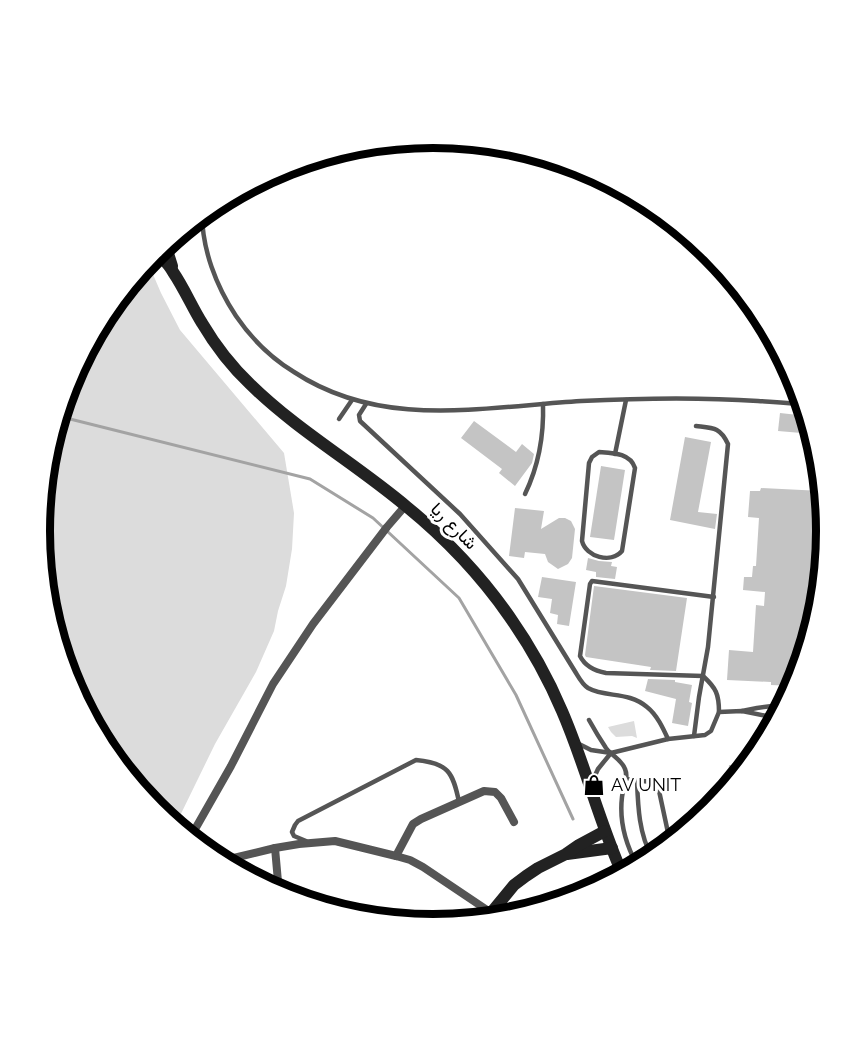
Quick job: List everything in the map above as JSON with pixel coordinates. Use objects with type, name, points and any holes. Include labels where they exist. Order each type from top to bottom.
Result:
[{"type":"main road","points":[[168,254],[173,270]]},
{"type":"main road","points":[[163,259],[173,270]]},
{"type":"main road","name":"شارع ريا","points":[[173,270],[201,322],[231,364],[249,383],[290,420],[406,505],[431,527],[482,581],[508,614],[550,685],[574,741],[619,865]]},
{"type":"main road","points":[[494,908],[514,885],[538,868],[605,831]]},
{"type":"main road","points":[[566,854],[612,848]]},
{"type":"street","points":[[194,830],[231,766],[273,684],[313,624],[384,530],[406,505]]},
{"type":"street","points":[[396,856],[413,824],[484,791],[495,792],[501,798],[514,822]]},
{"type":"street","points":[[234,858],[275,848],[335,841],[396,856],[423,867],[481,910]]},
{"type":"street","points":[[275,848],[278,880]]},
{"type":"lane","points":[[203,224],[204,238],[214,273],[230,308],[241,323],[266,351],[285,367],[327,391],[352,400],[389,408],[431,411],[626,400],[717,398],[794,404]]},
{"type":"lane","points":[[339,419],[352,400]]},
{"type":"lane","points":[[615,454],[626,400]]},
{"type":"lane","points":[[366,404],[359,415],[360,421],[460,514],[518,579],[576,674],[586,686],[642,703],[654,715],[669,739]]},
{"type":"lane","points":[[525,494],[534,474],[540,450],[543,404]]},
{"type":"lane","points":[[694,736],[714,597],[728,444],[718,430],[696,426]]},
{"type":"lane","points":[[599,452],[615,454],[627,456],[635,468],[622,551],[616,557],[611,558],[591,554],[584,548],[582,541],[590,460],[599,452]]},
{"type":"lane","points":[[574,741],[591,750],[611,753],[669,739],[705,735],[711,731],[719,711],[719,698],[713,685],[703,676],[615,675],[596,671],[585,663],[580,656],[590,584],[595,580],[714,597]]},
{"type":"lane","points":[[719,711],[742,711],[772,706]]},
{"type":"lane","points":[[742,711],[767,716]]},
{"type":"lane","points":[[589,720],[608,751],[625,768],[626,779],[621,804],[622,825],[633,856]]},
{"type":"lane","points":[[590,788],[598,769],[611,753]]},
{"type":"lane","points":[[310,843],[294,836],[293,828],[298,821],[416,760],[433,761],[449,772],[453,777],[459,802]]},
{"type":"lane","points":[[626,779],[651,782],[658,786],[668,832]]},
{"type":"lane","points":[[637,781],[638,812],[647,848]]},
{"type":"shaded area","points":[[151,272],[180,330],[284,453],[294,513],[292,549],[286,586],[274,631],[256,672],[215,744],[179,817],[129,764],[89,700],[70,654],[53,580],[50,556],[50,505],[57,456],[70,407],[101,339],[129,297]]},
{"type":"shaded area","points":[[634,721],[637,738],[616,737],[608,727]]},
{"type":"building","points":[[780,413],[797,415],[803,433],[778,431]]},
{"type":"building","points":[[474,421],[516,452],[522,444],[534,454],[532,463],[515,486],[499,473],[502,469],[461,438]]},
{"type":"building","points":[[685,437],[711,442],[698,512],[717,514],[715,529],[670,520]]},
{"type":"building","points":[[601,466],[625,470],[614,540],[590,537]]},
{"type":"building","points":[[761,488],[813,491],[815,505],[815,556],[808,605],[795,654],[782,686],[771,685],[771,682],[727,680],[729,650],[753,652],[756,605],[764,606],[765,592],[743,590],[744,577],[752,577],[753,566],[756,566],[759,518],[748,517],[750,491],[760,491]]},
{"type":"building","points":[[515,508],[544,511],[541,529],[559,518],[571,521],[575,529],[572,558],[568,564],[558,569],[548,562],[545,554],[525,552],[524,558],[509,556]]},
{"type":"building","points":[[588,558],[612,562],[611,566],[617,567],[615,579],[596,577],[596,572],[586,570]]},
{"type":"building","points":[[542,577],[576,582],[569,626],[557,624],[558,615],[550,613],[552,599],[538,597]]},
{"type":"building","points":[[594,586],[687,598],[676,671],[650,670],[651,667],[586,657]]},
{"type":"building","points":[[648,679],[675,680],[675,682],[692,685],[688,726],[672,723],[676,699],[645,691]]},
{"type":"building","points":[[729,765],[735,765],[728,773]]},
{"type":"waterway","points":[[67,418],[310,479],[373,518],[459,598],[516,695],[573,819]]},
{"type":"place","name":"AV UNIT","points":[[594,785]]}]
